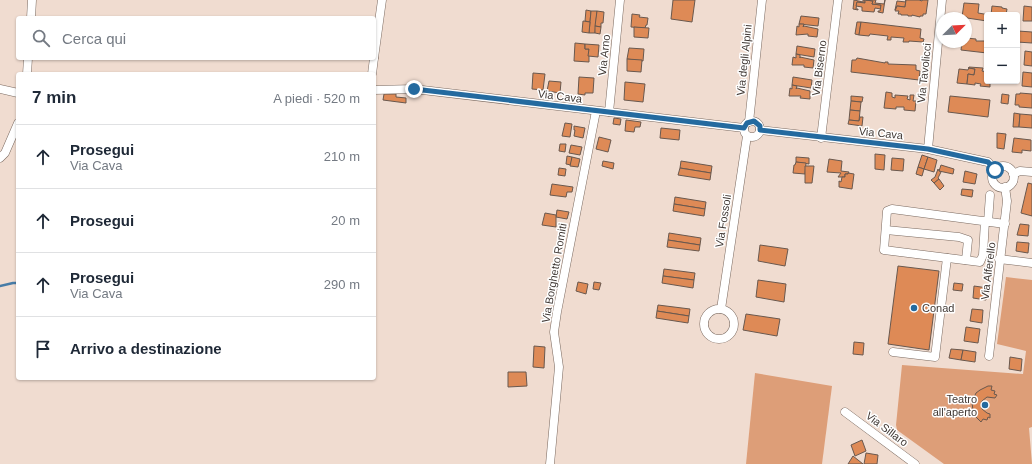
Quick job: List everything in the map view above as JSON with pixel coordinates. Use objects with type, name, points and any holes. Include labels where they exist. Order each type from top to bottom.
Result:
[{"type":"street","points":[[30,16],[32,0]]},
{"type":"street","points":[[376,44],[382,0]]},
{"type":"street","name":"Via Arno","points":[[609,112],[620,0]]},
{"type":"street","name":"Via degli Alpini","points":[[746,125],[762,0]]},
{"type":"street","name":"Via Biserno","points":[[822,138],[838,0]]},
{"type":"street","name":"Via Tavolicci","points":[[928,149],[942,0]]},
{"type":"street","points":[[27,72],[28,60]]},
{"type":"street","points":[[372,72],[374,60]]},
{"type":"street","points":[[0,89],[16,93]]},
{"type":"street","name":"Via Cava","points":[[376,90],[414,89],[596,111],[746,125]]},
{"type":"street","name":"Via Borghetto Romiti","points":[[550,464],[559,367],[554,332],[596,111]]},
{"type":"street","points":[[754,121],[758,123],[760,130],[756,136],[752,138],[747,136],[744,132],[746,125],[754,121]]},
{"type":"street","points":[[0,158],[5,153],[16,128]]},
{"type":"street","name":"Via Cava","points":[[760,130],[928,149],[988,162],[995,170]]},
{"type":"street","name":"Via Fossoli","points":[[721,309],[747,136]]},
{"type":"street","points":[[1000,166],[1007,167],[1013,174],[1012,183],[1005,188],[998,187],[993,182],[992,176],[995,170],[1000,166]]},
{"type":"street","points":[[1013,174],[1020,171],[1032,172]]},
{"type":"street","name":"Via Alferello","points":[[989,356],[1005,224],[1007,201],[1005,188]]},
{"type":"street","points":[[990,195],[986,222],[983,255],[980,262],[884,250],[887,211],[892,208],[986,222],[1005,224]]},
{"type":"street","points":[[886,230],[959,237],[968,240],[966,260]]},
{"type":"street","points":[[893,352],[935,357],[947,258]]},
{"type":"street","points":[[1000,259],[1032,263]]},
{"type":"street","name":"Via Sillaro","points":[[845,412],[916,464]]},
{"type":"shaded area","points":[[1006,277],[1032,280],[1032,427],[1029,428],[1032,464],[944,464],[897,430],[896,425],[902,365],[1023,374],[1026,351],[997,344]]},
{"type":"shaded area","points":[[755,373],[832,386],[822,464],[746,464]]},
{"type":"building","points":[[673,0],[695,0],[692,22],[671,19]]},
{"type":"building","points":[[854,0],[863,2],[863,0],[865,0],[865,3],[857,2],[856,9],[858,10],[853,9]]},
{"type":"building","points":[[865,0],[873,1],[872,4],[881,5],[881,9],[875,8],[874,12],[862,11],[862,7],[856,6],[857,2],[865,3]]},
{"type":"building","points":[[866,0],[876,0],[875,3],[884,4],[885,0],[883,13],[878,12],[880,11],[881,5],[872,4],[873,1]]},
{"type":"building","points":[[906,0],[928,0],[926,14],[923,14],[923,16],[920,17],[898,14],[899,11],[895,11],[897,6],[905,7]]},
{"type":"building","points":[[897,1],[906,2],[905,7],[897,6],[895,10]]},
{"type":"building","points":[[964,3],[979,4],[978,13],[984,14],[984,21],[972,19],[972,12],[963,12]]},
{"type":"building","points":[[992,6],[1007,9],[1006,12],[991,12]]},
{"type":"building","points":[[1024,6],[1032,7],[1032,21],[1023,21]]},
{"type":"building","points":[[586,10],[591,11],[590,22],[585,21]]},
{"type":"building","points":[[591,11],[597,11],[595,33],[589,33]]},
{"type":"building","points":[[597,11],[604,12],[601,27],[595,26]]},
{"type":"building","points":[[632,14],[640,15],[639,17],[648,18],[645,28],[631,27]]},
{"type":"building","points":[[801,16],[819,18],[818,26],[799,24]]},
{"type":"building","points":[[583,21],[590,22],[589,33],[582,32]]},
{"type":"building","points":[[857,22],[861,22],[859,35],[855,34]]},
{"type":"building","points":[[861,22],[921,29],[920,38],[924,39],[923,42],[903,42],[904,38],[891,37],[891,40],[887,40],[888,36],[870,34],[869,36],[859,35]]},
{"type":"building","points":[[799,24],[804,24],[803,27],[818,29],[817,37],[808,36],[808,34],[796,35],[797,26],[799,27]]},
{"type":"building","points":[[595,26],[601,27],[600,34],[595,33]]},
{"type":"building","points":[[634,27],[649,28],[648,38],[634,37]]},
{"type":"building","points":[[1020,31],[1032,32],[1032,43],[1020,42]]},
{"type":"building","points":[[972,39],[976,39],[976,41],[984,41],[984,53],[961,50],[961,48],[972,48]]},
{"type":"building","points":[[575,43],[585,44],[585,49],[589,49],[589,62],[574,61]]},
{"type":"building","points":[[585,44],[599,45],[598,57],[588,56],[589,49],[585,49]]},
{"type":"building","points":[[797,46],[815,49],[814,57],[796,54]]},
{"type":"building","points":[[629,48],[644,49],[643,61],[627,59]]},
{"type":"building","points":[[1025,51],[1032,52],[1032,66],[1024,65]]},
{"type":"building","points":[[796,54],[800,55],[800,57],[814,60],[813,68],[804,67],[804,65],[792,65],[793,57],[796,58]]},
{"type":"building","points":[[857,58],[885,63],[888,62],[888,64],[916,65],[916,70],[920,71],[919,80],[851,72],[852,60],[856,60]]},
{"type":"building","points":[[627,59],[642,60],[641,72],[627,71]]},
{"type":"building","points":[[969,67],[975,69],[974,75],[968,74],[967,84],[957,83],[959,69],[968,70]]},
{"type":"building","points":[[969,68],[983,68],[984,84],[990,84],[990,87],[980,86],[981,84],[975,83],[975,85],[967,84],[968,74],[974,75],[975,69]]},
{"type":"building","points":[[1023,72],[1032,73],[1032,87],[1022,86]]},
{"type":"building","points":[[533,73],[545,74],[543,90],[532,89]]},
{"type":"building","points":[[579,77],[594,78],[593,93],[585,93],[585,95],[578,94]]},
{"type":"building","points":[[793,77],[812,80],[811,88],[792,85]]},
{"type":"building","points":[[549,81],[561,82],[560,93],[547,91]]},
{"type":"building","points":[[625,82],[645,84],[643,102],[624,100]]},
{"type":"building","points":[[792,85],[797,86],[796,89],[810,91],[810,99],[800,98],[801,96],[789,96]]},
{"type":"building","points":[[886,92],[892,93],[892,97],[895,98],[895,95],[908,96],[907,99],[910,100],[910,95],[914,95],[913,101],[916,101],[915,111],[904,110],[904,107],[896,107],[896,109],[884,108]]},
{"type":"building","points":[[384,94],[396,94],[396,97],[406,98],[406,103],[383,100]]},
{"type":"building","points":[[1002,94],[1009,95],[1008,104],[1001,103]]},
{"type":"building","points":[[1016,94],[1032,94],[1032,108],[1019,107],[1019,105],[1015,105]]},
{"type":"building","points":[[851,96],[863,97],[862,102],[851,101]]},
{"type":"building","points":[[950,96],[990,100],[988,117],[948,112]]},
{"type":"building","points":[[851,101],[861,102],[860,111],[850,110]]},
{"type":"building","points":[[850,110],[860,111],[859,121],[849,120]]},
{"type":"building","points":[[1014,113],[1020,114],[1019,127],[1013,127]]},
{"type":"building","points":[[1020,114],[1032,115],[1032,128],[1019,127]]},
{"type":"building","points":[[860,117],[863,117],[862,126],[848,124],[849,120],[859,121]]},
{"type":"building","points":[[614,118],[621,119],[620,125],[613,124]]},
{"type":"building","points":[[626,120],[641,122],[640,127],[635,127],[634,132],[625,131]]},
{"type":"building","points":[[565,123],[572,124],[570,137],[562,136]]},
{"type":"building","points":[[574,126],[585,128],[583,138],[574,136]]},
{"type":"building","points":[[661,128],[680,130],[679,140],[660,138]]},
{"type":"building","points":[[997,133],[1006,134],[1004,149],[997,148]]},
{"type":"building","points":[[599,137],[611,140],[608,152],[596,149]]},
{"type":"building","points":[[1014,138],[1031,140],[1031,151],[1022,150],[1022,153],[1012,152]]},
{"type":"building","points":[[560,144],[566,144],[565,152],[559,151]]},
{"type":"building","points":[[571,145],[582,147],[580,155],[569,153]]},
{"type":"building","points":[[875,154],[885,155],[884,170],[875,169]]},
{"type":"building","points":[[922,155],[928,157],[924,169],[918,167]]},
{"type":"building","points":[[567,156],[572,157],[571,165],[566,164]]},
{"type":"building","points":[[572,157],[580,159],[578,167],[570,166]]},
{"type":"building","points":[[796,157],[809,158],[809,164],[796,162]]},
{"type":"building","points":[[928,157],[937,160],[934,172],[924,169]]},
{"type":"building","points":[[892,158],[904,159],[903,171],[891,170]]},
{"type":"building","points":[[829,159],[842,161],[841,171],[849,172],[848,174],[845,174],[845,177],[838,177],[841,173],[827,172]]},
{"type":"building","points":[[603,161],[614,163],[613,169],[602,166]]},
{"type":"building","points":[[681,161],[712,166],[711,173],[680,168]]},
{"type":"building","points":[[796,162],[806,163],[805,174],[793,173]]},
{"type":"building","points":[[941,165],[954,169],[953,174],[939,171]]},
{"type":"building","points":[[805,166],[814,166],[812,183],[805,183]]},
{"type":"building","points":[[918,167],[924,169],[922,176],[916,174]]},
{"type":"building","points":[[559,168],[566,169],[565,176],[558,175]]},
{"type":"building","points":[[680,168],[711,173],[710,180],[678,175]]},
{"type":"building","points":[[938,169],[941,172],[938,178],[939,179],[934,183],[931,180],[935,177]]},
{"type":"building","points":[[965,171],[977,174],[975,184],[963,182]]},
{"type":"building","points":[[845,174],[854,174],[852,189],[839,187],[839,181],[841,182],[842,177],[845,177]]},
{"type":"building","points":[[939,179],[944,186],[940,190],[934,183]]},
{"type":"building","points":[[1028,183],[1032,184],[1032,216],[1021,213]]},
{"type":"building","points":[[552,184],[573,187],[572,192],[567,192],[566,197],[550,195]]},
{"type":"building","points":[[962,189],[973,190],[972,197],[961,195]]},
{"type":"building","points":[[675,197],[706,202],[705,209],[674,204]]},
{"type":"building","points":[[674,204],[705,209],[704,216],[673,211]]},
{"type":"building","points":[[557,210],[569,212],[567,219],[556,217]]},
{"type":"building","points":[[545,213],[556,215],[556,227],[542,225]]},
{"type":"building","points":[[1020,224],[1029,225],[1028,236],[1017,235]]},
{"type":"building","points":[[669,233],[701,238],[700,245],[668,240]]},
{"type":"building","points":[[668,240],[700,245],[699,251],[667,247]]},
{"type":"building","points":[[1017,242],[1029,243],[1028,253],[1016,251]]},
{"type":"building","points":[[760,245],[788,249],[785,266],[758,261]]},
{"type":"building","name":"Conad","points":[[898,266],[939,271],[929,350],[888,344]]},
{"type":"building","points":[[664,269],[695,273],[694,280],[663,276]]},
{"type":"building","points":[[663,276],[694,280],[693,288],[662,283]]},
{"type":"building","points":[[758,280],[786,284],[784,302],[756,297]]},
{"type":"building","points":[[578,282],[588,284],[586,294],[576,291]]},
{"type":"building","points":[[594,282],[601,283],[599,290],[593,289]]},
{"type":"building","points":[[954,283],[963,284],[962,291],[953,290]]},
{"type":"building","points":[[974,286],[988,288],[986,300],[973,298]]},
{"type":"building","points":[[658,305],[690,309],[689,316],[657,311]]},
{"type":"building","points":[[972,309],[983,310],[982,323],[970,321]]},
{"type":"building","points":[[657,311],[689,316],[688,323],[656,318]]},
{"type":"building","points":[[746,314],[780,319],[777,336],[743,330]]},
{"type":"building","points":[[966,327],[980,329],[978,343],[964,341]]},
{"type":"building","points":[[854,342],[864,343],[863,355],[853,354]]},
{"type":"building","points":[[534,346],[545,347],[544,368],[533,367]]},
{"type":"building","points":[[951,349],[963,350],[961,360],[949,358]]},
{"type":"building","points":[[963,350],[976,352],[975,362],[961,360]]},
{"type":"building","points":[[1010,357],[1022,359],[1021,371],[1009,369]]},
{"type":"building","points":[[508,372],[526,372],[527,386],[508,387]]},
{"type":"building","points":[[988,386],[992,386],[991,390],[995,391],[994,394],[997,395],[995,398],[987,397],[982,401],[982,409],[990,414],[990,418],[988,417],[987,420],[983,419],[981,422],[974,415],[972,402],[976,393]]},
{"type":"building","points":[[862,440],[866,451],[855,456],[851,445]]},
{"type":"building","points":[[866,453],[878,455],[877,464],[864,464]]},
{"type":"building","points":[[853,456],[863,464],[848,464]]},
{"type":"waterway","points":[[0,286],[16,283]]},
{"type":"place","name":"Conad","points":[[914,308]]},
{"type":"place","name":"Teatro all'aperto","points":[[985,405]]},
{"type":"route","points":[[414,89],[744,128],[747,123],[754,121],[760,126],[760,130],[928,149],[988,162],[995,170]]}]
